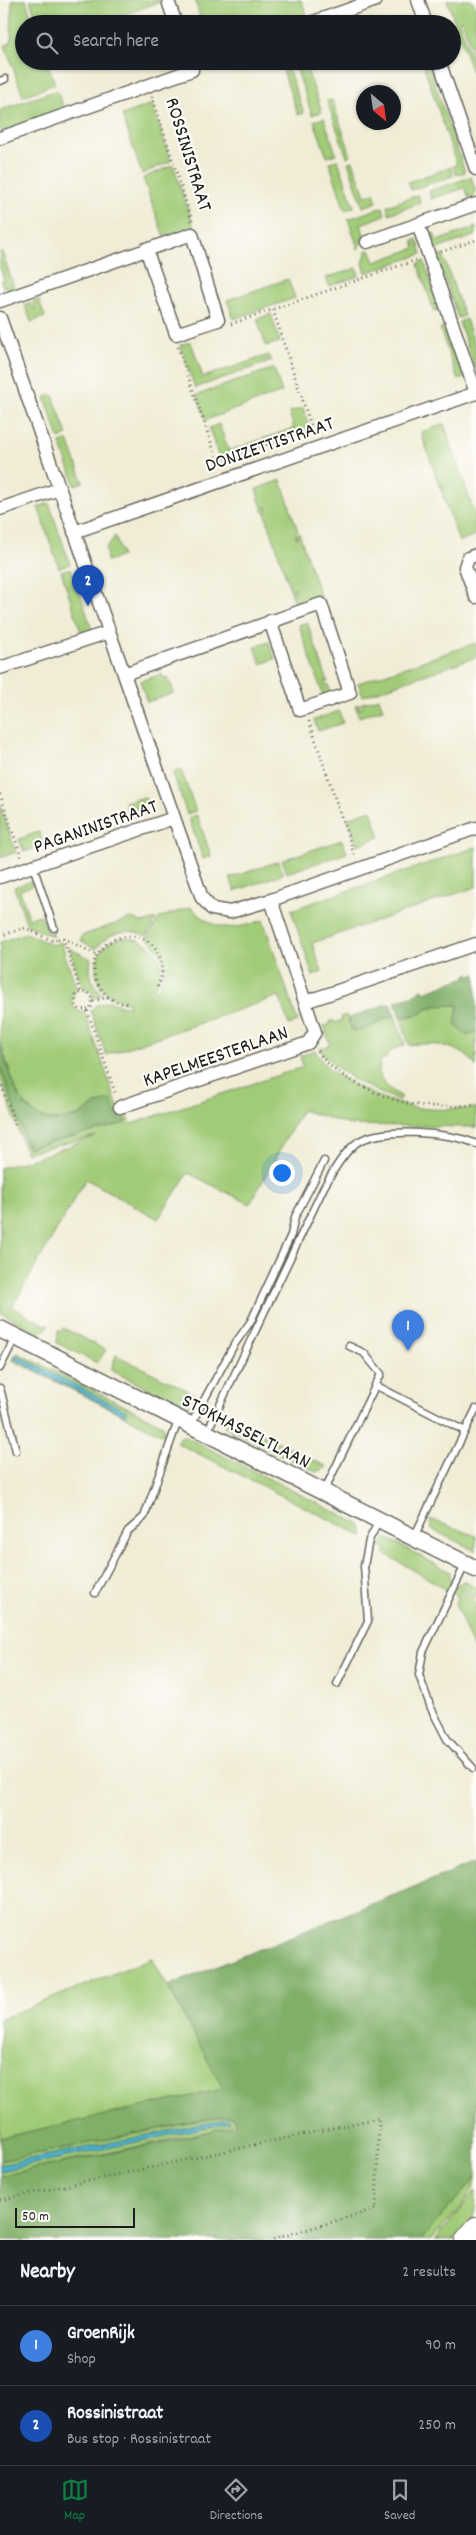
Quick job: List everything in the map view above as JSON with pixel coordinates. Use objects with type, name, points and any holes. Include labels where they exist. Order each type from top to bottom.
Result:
[{"type":"main road","points":[[465,2240],[476,2227]]},
{"type":"street","points":[[334,15],[376,0]]},
{"type":"street","points":[[418,0],[423,15]]},
{"type":"street","points":[[169,4],[173,15]]},
{"type":"street","points":[[0,138],[192,70]]},
{"type":"street","points":[[442,70],[476,169]]},
{"type":"street","points":[[367,242],[476,204]]},
{"type":"street","name":"DONIZETTISTRAAT","points":[[74,532],[223,478],[476,393],[418,224]]},
{"type":"street","name":"ROSSINISTRAAT","points":[[0,301],[192,234],[218,320],[176,334]]},
{"type":"street","points":[[146,249],[176,334]]},
{"type":"street","points":[[0,318],[202,898],[212,909],[230,912],[271,900],[476,828]]},
{"type":"street","points":[[0,509],[59,489]]},
{"type":"street","points":[[476,555],[468,558],[465,567],[476,597]]},
{"type":"street","points":[[124,674],[270,621],[321,604],[350,693],[300,710],[270,621]]},
{"type":"street","points":[[0,668],[109,632]]},
{"type":"street","name":"PAGANINISTRAAT","points":[[0,877],[174,818]]},
{"type":"street","name":"KAPELMEESTERLAAN","points":[[120,1108],[312,1040],[315,1032],[271,900]]},
{"type":"street","name":"KAPELMEESTERLAAN","points":[[305,1002],[476,944]]},
{"type":"street","name":"STOKHASSELTLAAN","points":[[0,1329],[471,1566]]},
{"type":"lane","points":[[29,867],[54,928]]},
{"type":"lane","points":[[207,1432],[324,1187],[341,1158],[357,1142],[375,1136],[402,1133],[440,1135],[465,1139],[476,1144]]},
{"type":"lane","points":[[95,1593],[128,1531],[144,1517],[185,1423],[251,1321],[291,1235],[295,1217],[324,1161]]},
{"type":"lane","points":[[0,1368],[16,1337]]},
{"type":"lane","points":[[323,1492],[381,1374],[364,1353],[349,1346]]},
{"type":"lane","points":[[375,1385],[465,1431]]},
{"type":"lane","points":[[0,1388],[16,1451]]},
{"type":"lane","points":[[414,1537],[476,1409]]},
{"type":"lane","points":[[338,1684],[368,1621],[364,1566],[369,1540],[380,1520]]},
{"type":"lane","points":[[471,1566],[423,1652],[419,1675],[431,1708],[447,1739],[474,1768]]},
{"type":"path","name":"ROSSINISTRAAT","points":[[149,86],[192,220],[192,234]]},
{"type":"path","points":[[229,324],[476,240]]},
{"type":"path","points":[[272,310],[318,446]]},
{"type":"path","points":[[176,334],[178,347],[223,478]]},
{"type":"path","points":[[304,708],[359,869]]},
{"type":"path","points":[[0,794],[29,867]]},
{"type":"path","points":[[0,936],[25,928],[53,941],[63,938],[97,955]]},
{"type":"path","points":[[54,928],[58,939]]},
{"type":"path","points":[[129,1004],[119,1003],[108,997],[94,977],[93,968],[97,955],[103,946],[114,938],[131,936],[144,940],[156,951],[162,964],[161,977],[155,990]]},
{"type":"path","points":[[63,938],[81,992]]},
{"type":"path","points":[[87,1010],[80,1010],[74,1004],[76,995],[81,992],[88,992],[93,1001]]},
{"type":"path","points":[[87,1010],[93,1001],[108,997]]},
{"type":"path","points":[[87,1010],[120,1108]]},
{"type":"path","points":[[312,1040],[319,1053],[334,1070],[392,1100],[439,1108],[476,1105]]},
{"type":"path","points":[[0,1081],[16,1127]]},
{"type":"path","points":[[0,2200],[379,2118],[376,2208],[271,2240]]},
{"type":"green space","points":[[12,0],[26,0],[31,15],[15,15],[15,70],[50,70],[55,84],[23,96],[5,45],[11,43]]},
{"type":"green space","points":[[30,0],[163,0],[122,15],[35,15]]},
{"type":"green space","points":[[195,0],[301,0],[307,14],[304,15],[199,15]]},
{"type":"green space","points":[[447,0],[472,0],[476,8],[476,61],[461,20],[461,15],[452,15]]},
{"type":"green space","points":[[461,27],[476,70],[476,84],[461,41]]},
{"type":"green space","points":[[288,70],[304,113],[298,115],[283,71]]},
{"type":"green space","points":[[297,70],[307,70],[322,112],[312,115]]},
{"type":"green space","points":[[425,70],[430,70],[465,172],[456,175],[453,166],[457,165]]},
{"type":"green space","points":[[57,90],[64,109],[0,133],[0,110]]},
{"type":"green space","points":[[332,100],[351,155],[347,157],[327,101]]},
{"type":"green space","points":[[152,104],[171,161],[142,174],[122,115]]},
{"type":"green space","points":[[324,118],[336,154],[327,157],[314,121]]},
{"type":"green space","points":[[338,160],[354,207],[345,210],[329,162]]},
{"type":"green space","points":[[353,161],[365,196],[374,193],[377,202],[363,207],[348,162]]},
{"type":"green space","points":[[173,165],[194,227],[164,237],[143,178]]},
{"type":"green space","points":[[451,167],[453,176],[411,190],[408,182]]},
{"type":"green space","points":[[471,177],[476,192],[473,198],[469,198],[465,188],[431,199],[429,191]]},
{"type":"green space","points":[[418,195],[420,203],[389,214],[387,206]]},
{"type":"green space","points":[[383,207],[385,215],[361,224],[364,235],[358,249],[348,219]]},
{"type":"green space","points":[[476,227],[476,235],[434,250],[429,235],[434,233],[437,241]]},
{"type":"green space","points":[[417,239],[422,254],[366,273],[363,263],[367,250],[371,251],[375,262],[415,248],[413,241]]},
{"type":"green space","points":[[2,251],[14,288],[8,290],[6,286],[3,287],[1,281],[4,280],[0,268],[0,252]]},
{"type":"green space","points":[[443,255],[464,316],[458,318],[437,257]]},
{"type":"green space","points":[[424,261],[441,309],[434,311],[418,264]]},
{"type":"green space","points":[[357,268],[359,276],[329,286],[326,278]]},
{"type":"green space","points":[[288,279],[295,298],[234,319],[227,300]]},
{"type":"green space","points":[[39,300],[45,317],[31,322],[25,305],[30,303],[33,309],[35,309],[33,302]]},
{"type":"green space","points":[[271,314],[280,342],[266,346],[257,319]]},
{"type":"green space","points":[[466,319],[476,350],[476,371],[459,322]]},
{"type":"green space","points":[[446,326],[464,378],[458,380],[440,329]]},
{"type":"green space","points":[[191,342],[203,377],[269,355],[272,361],[195,388],[180,345]]},
{"type":"green space","points":[[274,368],[282,392],[206,420],[197,395]]},
{"type":"green space","points":[[53,395],[67,435],[59,439],[45,397]]},
{"type":"green space","points":[[303,408],[311,431],[220,461],[209,428],[219,424],[229,451],[294,428],[289,412]]},
{"type":"green space","points":[[444,424],[476,518],[476,534],[459,542],[441,490],[444,488],[442,484],[440,488],[421,432]]},
{"type":"green space","points":[[68,440],[83,482],[75,485],[60,443]]},
{"type":"green space","points":[[281,480],[298,531],[295,533],[297,538],[299,533],[323,604],[299,611],[291,594],[296,592],[294,587],[294,591],[291,592],[265,513],[268,511],[266,506],[266,510],[263,512],[256,489]]},
{"type":"green space","points":[[49,503],[70,564],[59,568],[38,507]]},
{"type":"green space","points":[[115,536],[122,556],[107,561],[106,548]]},
{"type":"green space","points":[[71,568],[92,629],[81,632],[61,571]]},
{"type":"green space","points":[[307,622],[328,682],[324,682],[325,686],[328,684],[334,701],[326,704],[299,625]]},
{"type":"green space","points":[[269,642],[275,659],[261,664],[255,647]]},
{"type":"green space","points":[[476,643],[476,657],[363,696],[358,683]]},
{"type":"green space","points":[[162,674],[164,679],[168,677],[174,693],[147,702],[140,681]]},
{"type":"green space","points":[[379,698],[383,709],[359,717],[355,705],[361,704],[358,709],[363,707],[362,703]]},
{"type":"green space","points":[[339,711],[343,723],[318,731],[314,720]]},
{"type":"green space","points":[[181,770],[196,811],[187,814],[173,773]]},
{"type":"green space","points":[[145,797],[147,802],[141,812],[129,816],[125,802]]},
{"type":"green space","points":[[0,805],[16,852],[0,858]]},
{"type":"green space","points":[[371,810],[380,837],[357,845],[348,818]]},
{"type":"green space","points":[[197,815],[211,856],[203,859],[189,818]]},
{"type":"green space","points":[[39,832],[44,845],[24,852],[19,839]]},
{"type":"green space","points":[[342,840],[347,853],[287,873],[282,860]]},
{"type":"green space","points":[[476,847],[476,887],[312,943],[322,972],[313,976],[291,910]]},
{"type":"green space","points":[[279,861],[283,874],[235,891],[230,878]]},
{"type":"green space","points":[[31,881],[32,886],[20,890],[29,918],[41,915],[48,934],[52,932],[54,937],[27,925],[14,887]]},
{"type":"green space","points":[[191,907],[208,921],[224,927],[242,926],[263,920],[298,1022],[289,1025],[279,996],[106,1055],[91,1011],[95,1006],[109,1001],[129,1006],[128,1002],[112,998],[102,989],[97,977],[96,964],[100,953],[108,943],[120,938],[135,939],[148,945],[157,955],[160,963],[159,980],[155,988],[156,992],[163,978],[163,963],[158,949],[147,938],[159,918]]},
{"type":"green space","points":[[132,918],[143,923],[156,919],[146,936],[132,932],[119,933],[106,939],[96,949],[81,941],[81,936]]},
{"type":"green space","points":[[26,933],[52,945],[61,942],[77,990],[72,1001],[74,1007],[85,1013],[121,1116],[127,1114],[131,1124],[303,1067],[300,1056],[315,1050],[322,1061],[337,1074],[354,1085],[385,1099],[399,1104],[427,1109],[476,1108],[476,1127],[350,1125],[302,1110],[250,1204],[188,1173],[158,1219],[86,1179],[12,1307],[46,1325],[49,1324],[46,1329],[38,1333],[0,1312],[0,1168],[36,1158],[96,1136],[26,1153],[0,1077],[0,1066],[28,1148],[118,1121],[97,1103],[78,1116],[51,1120],[37,1116],[19,1098],[0,1042],[0,942]]},
{"type":"green space","points":[[69,948],[91,959],[90,970],[92,979],[102,995],[95,998],[92,992],[83,989]]},
{"type":"green space","points":[[469,973],[470,976],[476,974],[476,1032],[467,1036],[455,1025],[458,1005],[432,1006],[420,1014],[400,1017],[395,1002],[419,993],[423,989],[424,992],[466,977]]},
{"type":"green space","points":[[390,1003],[395,1016],[385,1019],[365,1030],[352,1031],[348,1018]]},
{"type":"green space","points":[[439,1004],[458,1005],[467,1036],[476,1032],[476,1067],[464,1054],[447,1047],[427,1044],[409,1045],[400,1017],[411,1017]]},
{"type":"green space","points":[[346,1015],[352,1031],[365,1030],[385,1019],[395,1016],[405,1045],[392,1050],[385,1059],[382,1059],[379,1071],[386,1086],[401,1096],[399,1100],[356,1081],[328,1060],[321,1051],[320,1048],[330,1045],[324,1026],[330,1024],[330,1021],[333,1020],[334,1023],[342,1020],[341,1017]]},
{"type":"green space","points":[[0,1042],[15,1088],[22,1101],[32,1112],[44,1119],[59,1120],[78,1116],[101,1103],[111,1100],[118,1120],[125,1119],[126,1123],[28,1148],[0,1066]]},
{"type":"green space","points":[[63,1328],[106,1350],[97,1363],[57,1343],[58,1330],[61,1332]]},
{"type":"green space","points":[[18,1353],[163,1425],[165,1436],[12,1360],[14,1355]],"holes":[[[16,1355],[126,1412],[125,1414],[15,1359]]]},
{"type":"green space","points":[[116,1355],[201,1397],[186,1408],[111,1370]]},
{"type":"green space","points":[[225,1415],[327,1467],[316,1472],[224,1427]]},
{"type":"green space","points":[[184,1436],[361,1525],[364,1537],[177,1443],[179,1438]]},
{"type":"green space","points":[[430,1519],[476,1536],[476,1551],[431,1529]]},
{"type":"green space","points":[[387,1538],[450,1572],[450,1581],[457,1585],[464,1581],[476,1588],[476,1599],[461,1589],[460,1591],[476,1602],[476,1655],[455,1603],[458,1596],[384,1553],[386,1549],[378,1545]]},
{"type":"green space","points":[[476,1862],[476,2177],[421,2240],[0,2240],[0,2176],[184,2138],[234,2125],[236,2120],[234,2117],[222,2116],[0,2161],[0,2138],[223,2089],[168,1986]]},
{"type":"green space","points":[[152,1958],[224,2089],[0,2138],[0,2019]]},
{"type":"green space","points":[[230,2115],[236,2120],[228,2127],[0,2176],[0,2171],[229,2122],[230,2120],[0,2165],[0,2161]]},
{"type":"green space","points":[[476,2177],[471,2192],[451,2218],[431,2240],[421,2240]]},
{"type":"green space","points":[[476,2190],[474,2213],[469,2222],[454,2240],[435,2240]]},
{"type":"water","points":[[16,1355],[126,1411],[125,1415],[14,1359]]},
{"type":"water","points":[[228,2119],[230,2122],[0,2171],[0,2165]]},
{"type":"place","name":"Rossinistraat","points":[[88,606]]},
{"type":"place","name":"GroenRijk","points":[[408,1351]]}]
